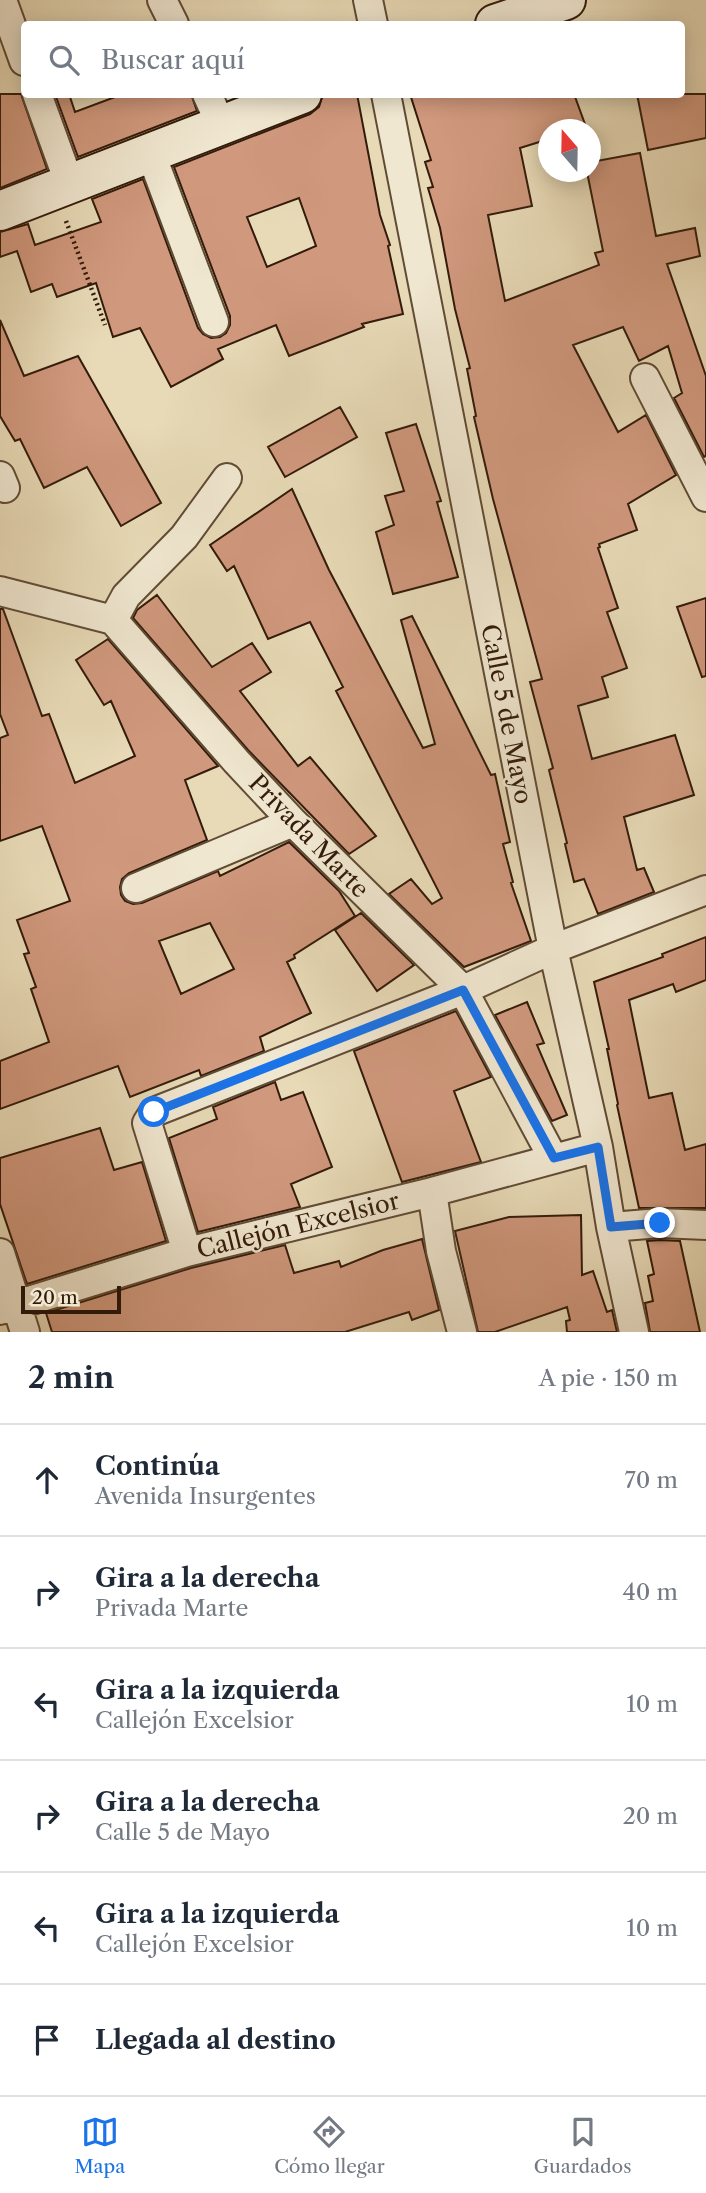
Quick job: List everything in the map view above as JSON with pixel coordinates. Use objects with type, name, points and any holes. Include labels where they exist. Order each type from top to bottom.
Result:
[{"type":"main road","points":[[508,14],[566,0]]},
{"type":"main road","points":[[0,211],[151,154],[214,110],[280,98]]},
{"type":"street","points":[[2,0],[21,53]]},
{"type":"street","points":[[162,0],[172,21]]},
{"type":"street","points":[[368,0],[372,21]]},
{"type":"street","points":[[38,98],[63,188]]},
{"type":"street","name":"Calle 5 de Mayo","points":[[387,98],[553,949],[598,1147],[611,1227],[634,1332]]},
{"type":"street","points":[[151,154],[214,322]]},
{"type":"street","points":[[645,378],[706,497]]},
{"type":"street","points":[[0,591],[113,620],[126,596],[184,537],[227,478]]},
{"type":"street","name":"Privada Marte","points":[[113,620],[293,822],[463,990],[554,1158]]},
{"type":"street","points":[[136,888],[293,822]]},
{"type":"street","points":[[187,1252],[147,1123],[154,1112],[463,990],[553,949],[706,890]]},
{"type":"street","name":"Callejón Excelsior","points":[[8,1307],[187,1252],[432,1192],[598,1147]]},
{"type":"street","points":[[432,1192],[441,1251],[462,1332]]},
{"type":"street","points":[[611,1227],[660,1223],[706,1225]]},
{"type":"street","points":[[0,1253],[8,1307],[25,1332]]},
{"type":"path","points":[[63,188],[105,325]]},
{"type":"building","points":[[0,94],[21,94],[47,169],[0,188]]},
{"type":"building","points":[[685,94],[706,94],[706,138],[648,150],[638,98],[685,98]]},
{"type":"building","points":[[56,98],[70,98],[75,112],[112,98],[192,98],[197,111],[78,157]]},
{"type":"building","points":[[322,98],[358,98],[380,215],[390,245],[388,246],[403,314],[362,324],[364,327],[289,356],[276,325],[218,349],[223,359],[171,387],[140,328],[113,337],[96,283],[57,297],[52,284],[31,292],[17,251],[0,257],[0,232],[28,224],[35,245],[101,222],[92,199],[143,179],[198,328],[211,338],[220,337],[230,325],[230,316],[174,167],[310,114],[319,107]],"holes":[[[299,198],[316,246],[267,267],[247,217]]]},
{"type":"building","points":[[411,98],[575,98],[583,119],[538,119],[538,142],[520,148],[532,206],[488,215],[505,301],[599,265],[595,253],[603,251],[589,182],[601,182],[601,160],[640,153],[656,236],[695,228],[700,256],[667,264],[706,376],[706,456],[704,457],[674,398],[682,393],[668,346],[639,361],[623,327],[573,345],[618,432],[646,415],[676,475],[628,504],[637,530],[599,544],[618,608],[607,612],[627,668],[602,677],[608,697],[578,706],[592,759],[675,735],[694,795],[624,817],[637,870],[644,868],[654,892],[598,914],[584,879],[574,882],[565,844],[567,843],[549,770],[553,768],[530,682],[542,679],[493,499],[474,417],[476,416],[467,369],[470,368],[455,309],[440,228],[428,188],[433,187],[425,162],[431,160]]},
{"type":"building","points":[[0,320],[24,376],[78,356],[161,503],[121,526],[87,467],[44,488],[20,439],[15,441],[0,416]]},
{"type":"building","points":[[340,407],[357,437],[285,477],[268,447]]},
{"type":"building","points":[[416,424],[441,501],[437,502],[458,577],[393,594],[376,532],[394,525],[385,496],[404,491],[386,433]]},
{"type":"building","points":[[292,489],[329,570],[423,748],[435,744],[401,620],[412,616],[491,775],[495,774],[510,842],[503,844],[513,882],[511,883],[531,941],[464,967],[389,894],[411,879],[432,904],[442,898],[336,691],[343,687],[310,622],[268,639],[234,566],[227,571],[210,545]]},
{"type":"building","points":[[157,595],[212,667],[252,643],[271,672],[240,691],[298,766],[310,757],[376,836],[349,854],[248,750],[133,618],[137,610]]},
{"type":"building","points":[[706,598],[706,676],[702,677],[677,607]]},
{"type":"building","points":[[0,609],[3,609],[42,716],[49,714],[75,783],[135,756],[111,701],[104,705],[76,660],[108,639],[218,766],[185,780],[207,840],[129,873],[122,879],[121,895],[125,901],[142,903],[218,871],[220,876],[289,842],[339,891],[355,916],[287,962],[311,1013],[260,1037],[264,1051],[201,1076],[199,1070],[130,1097],[118,1066],[0,1109],[0,1061],[49,1042],[31,989],[36,987],[24,954],[29,953],[17,920],[70,901],[42,826],[0,841],[0,738],[8,735],[0,714]],"holes":[[[210,923],[234,969],[181,994],[159,941]]]},
{"type":"building","points":[[361,913],[414,965],[377,991],[335,930]]},
{"type":"building","points":[[706,937],[706,980],[676,992],[673,984],[629,1000],[649,1098],[672,1093],[685,1150],[706,1144],[706,1208],[639,1208],[594,982],[663,957],[662,954]]},
{"type":"building","points":[[527,1002],[544,1043],[537,1045],[567,1115],[552,1121],[495,1015]]},
{"type":"building","points":[[456,1011],[491,1077],[454,1091],[481,1162],[402,1182],[354,1051]]},
{"type":"building","points":[[275,1082],[281,1100],[303,1092],[332,1167],[291,1184],[300,1207],[198,1232],[169,1138],[217,1119],[213,1107]]},
{"type":"building","points":[[100,1128],[114,1170],[142,1162],[166,1241],[27,1284],[0,1204],[0,1158]]},
{"type":"building","points":[[581,1215],[582,1275],[593,1271],[607,1312],[612,1310],[617,1332],[567,1332],[566,1321],[570,1320],[567,1307],[495,1332],[478,1332],[455,1231],[509,1217]]},
{"type":"building","points":[[422,1239],[439,1310],[412,1320],[409,1312],[345,1332],[52,1332],[46,1313],[191,1268],[285,1245],[294,1273],[339,1261],[341,1267],[383,1250]]},
{"type":"building","points":[[647,1241],[680,1241],[700,1332],[650,1332],[645,1303],[653,1301],[648,1276],[654,1274]]},
{"type":"route","points":[[154,1112],[463,990],[554,1158],[598,1147],[611,1227],[660,1223]]}]
